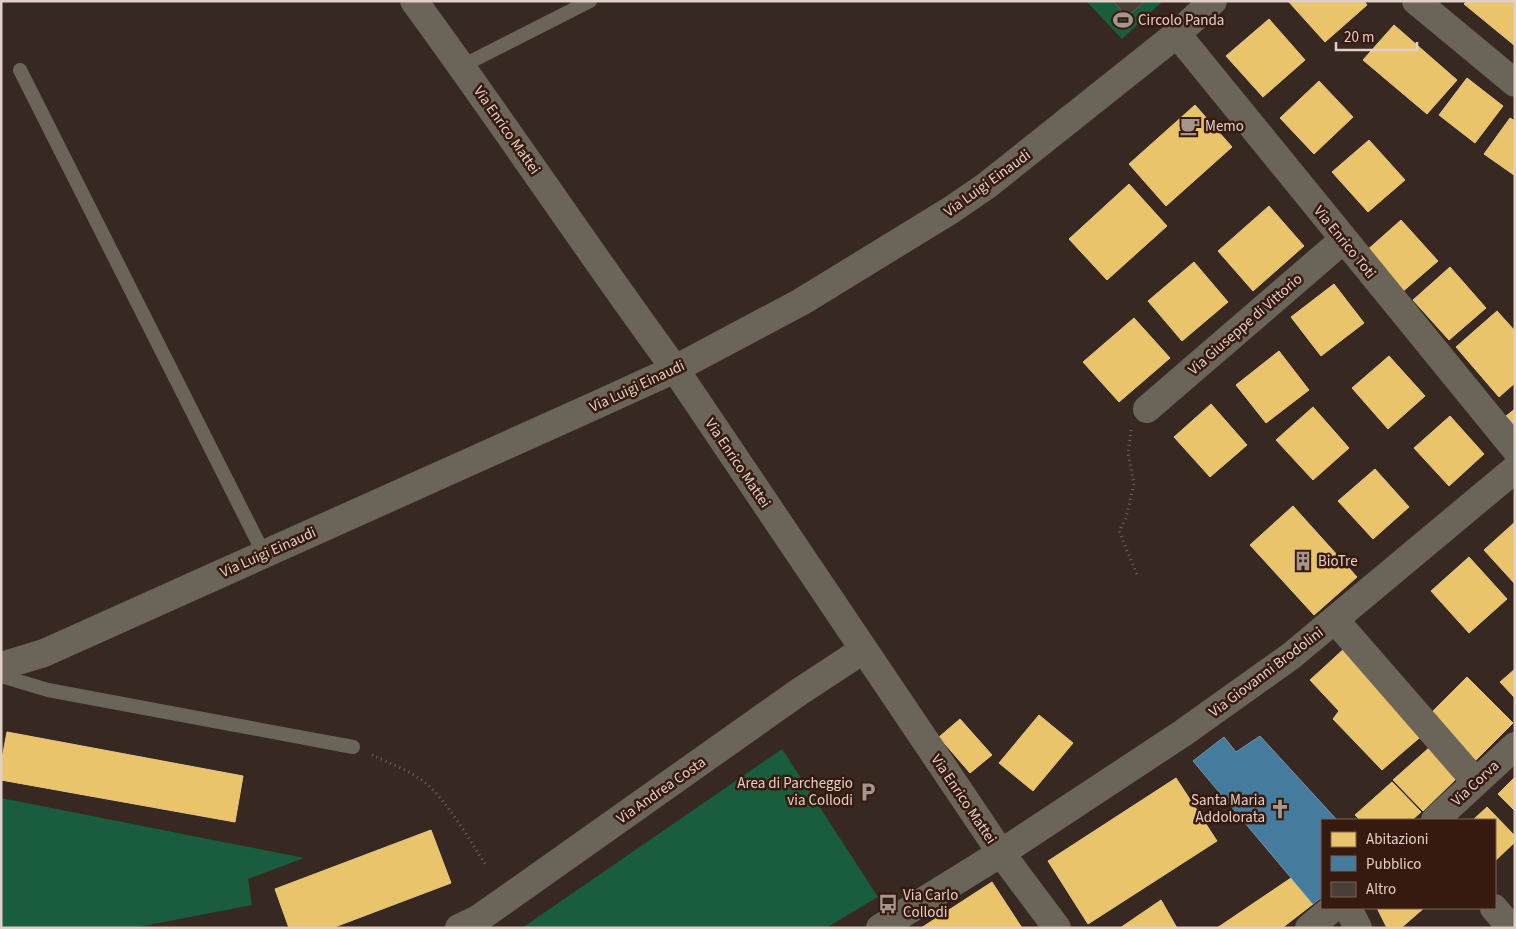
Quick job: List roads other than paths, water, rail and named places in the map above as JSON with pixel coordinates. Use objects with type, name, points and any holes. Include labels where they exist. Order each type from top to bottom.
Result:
[{"type":"street","name":"Via Enrico Mattei","points":[[414,1],[462,66],[634,314],[675,369],[1001,853],[1057,928]]},
{"type":"street","name":"Via Luigi Einaudi","points":[[1,666],[44,653],[675,369],[801,302],[964,202],[986,186],[1177,34],[1213,1]]},
{"type":"street","points":[[1416,1],[1515,83]]},
{"type":"street","name":"Via Enrico Toti","points":[[1177,34],[1343,240],[1515,448]]},
{"type":"street","name":"Via Giuseppe di Vittorio","points":[[1147,409],[1343,240]]},
{"type":"street","name":"Via Giovanni Brodolini","points":[[1001,853],[1183,733],[1291,656],[1515,469]]},
{"type":"street","points":[[1335,620],[1476,782]]},
{"type":"street","name":"Via Andrea Costa","points":[[459,928],[478,919],[799,692],[863,650]]},
{"type":"street","name":"Via Corva","points":[[1436,819],[1515,746]]},
{"type":"street","points":[[880,928],[1001,853]]},
{"type":"street","points":[[1309,928],[1332,909]]},
{"type":"street","points":[[1348,909],[1358,928]]},
{"type":"street","points":[[1495,909],[1511,928]]},
{"type":"lane","points":[[462,66],[590,1]]},
{"type":"lane","points":[[20,70],[264,554]]},
{"type":"lane","points":[[1,676],[48,690],[353,747]]},
{"type":"place","name":"Circolo Panda","points":[[1123,20]]},
{"type":"place","name":"Memo","points":[[1190,126]]},
{"type":"place","name":"BioTre","points":[[1303,561]]},
{"type":"place","name":"Area di Parcheggio via Collodi","points":[[868,792]]},
{"type":"place","name":"Santa Maria Addolorata","points":[[1280,809]]},
{"type":"place","name":"Via Carlo Collodi","points":[[888,904]]}]
